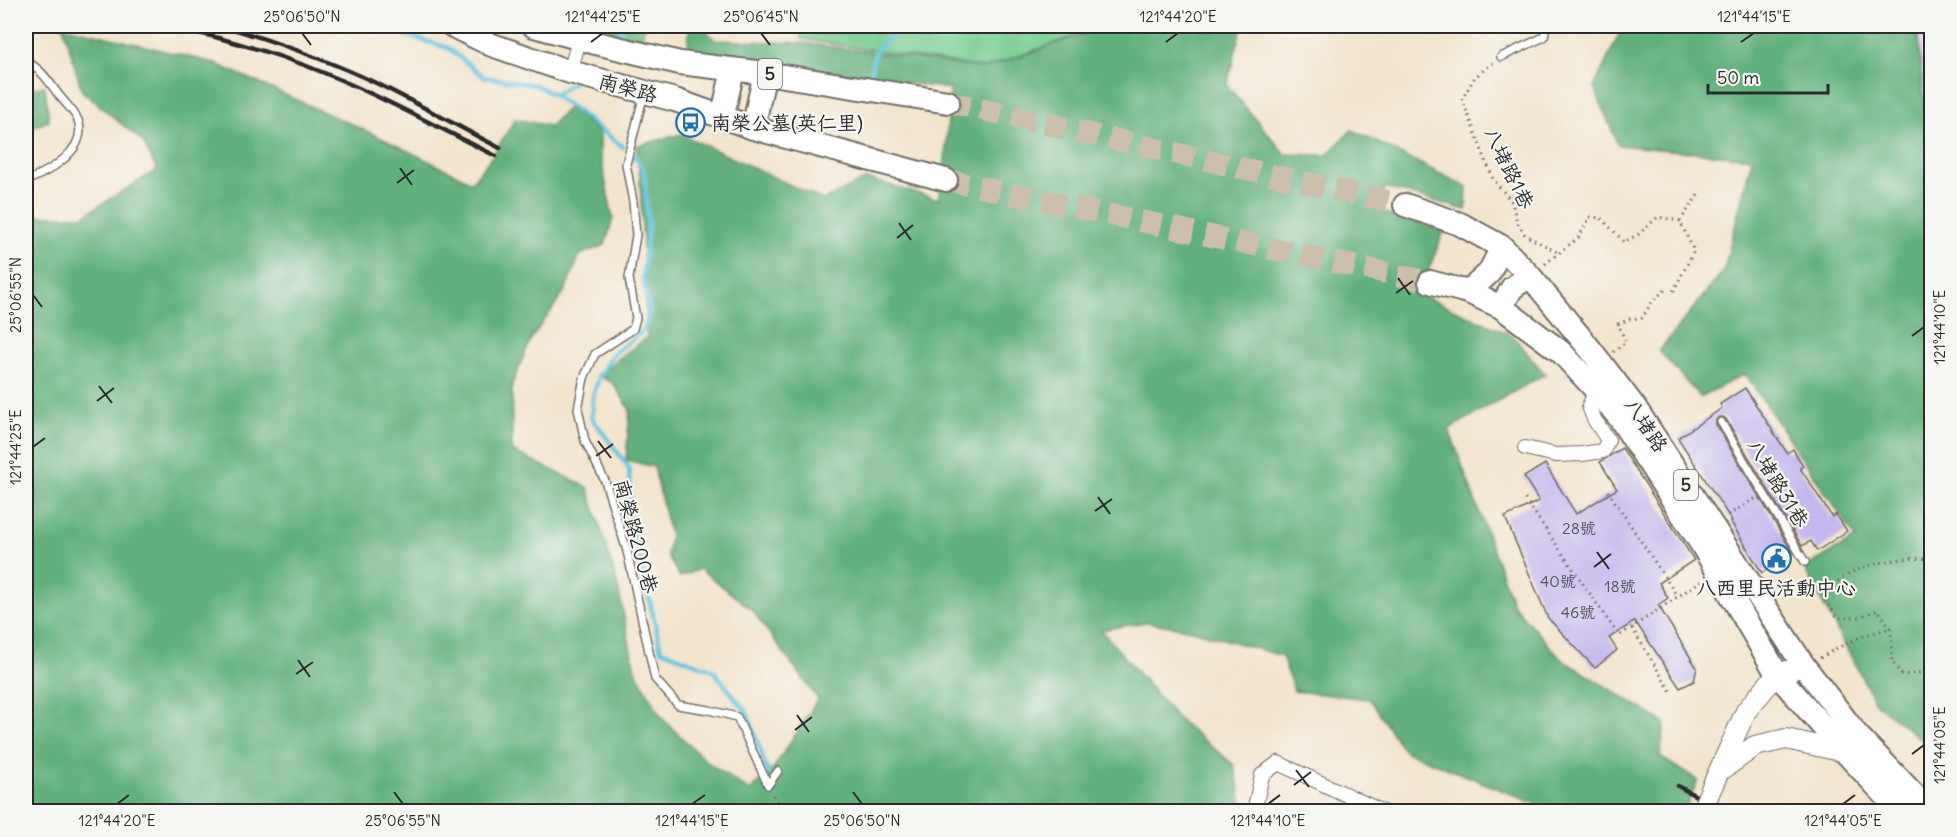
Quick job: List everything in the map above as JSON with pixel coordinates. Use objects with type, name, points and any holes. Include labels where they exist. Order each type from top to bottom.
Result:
[{"type":"main road","name":"南榮路","points":[[453,26],[492,45],[570,72],[675,100],[753,128],[946,180]]},
{"type":"main road","name":"南榮路","points":[[534,26],[582,32],[680,63],[765,73],[948,102]]},
{"type":"main road","points":[[722,118],[733,70]]},
{"type":"main road","name":"5","points":[[753,128],[765,73]]},
{"type":"main road","name":"八堵路","points":[[1405,205],[1460,224],[1502,247],[1530,276],[1636,409],[1804,666],[1857,735],[1921,802],[1932,808]]},
{"type":"main road","points":[[1468,292],[1489,273],[1502,247]]},
{"type":"main road","points":[[1501,307],[1512,288],[1530,276]]},
{"type":"main road","name":"八堵路","points":[[1430,282],[1468,292],[1501,307],[1561,352],[1596,390],[1619,417],[1718,572],[1777,674],[1901,812]]},
{"type":"street","points":[[570,72],[582,32]]},
{"type":"street","points":[[1525,448],[1556,455],[1603,451],[1608,440],[1594,419],[1589,406],[1596,390]]},
{"type":"street","points":[[1701,812],[1746,711],[1777,674],[1804,666]]},
{"type":"street","points":[[1718,772],[1755,746],[1786,739],[1845,752]]},
{"type":"street","points":[[1254,812],[1262,776],[1278,763],[1383,812]]},
{"type":"lane","points":[[1501,57],[1544,37],[1546,26]]},
{"type":"lane","points":[[26,62],[32,64],[53,86],[78,120],[80,136],[72,152],[38,176],[26,181]]},
{"type":"lane","name":"南榮路200巷","points":[[645,91],[626,164],[636,235],[629,278],[636,318],[633,329],[595,354],[585,378],[578,409],[585,441],[605,481],[627,551],[655,679],[678,705],[737,717],[766,782]]},
{"type":"lane","name":"八堵路31巷","points":[[1721,422],[1805,562]]},
{"type":"lane","points":[[766,782],[778,771]]},
{"type":"path","name":"八堵路1巷","points":[[1501,57],[1475,76],[1462,99],[1493,179],[1512,202],[1517,222],[1525,235],[1559,252]]},
{"type":"path","points":[[1680,221],[1699,194]]},
{"type":"path","points":[[1530,276],[1578,238],[1590,217],[1601,218],[1624,242],[1640,234],[1658,217],[1680,221]]},
{"type":"path","points":[[1673,292],[1694,251],[1680,221]]},
{"type":"path","points":[[1600,362],[1626,342],[1618,324],[1630,319],[1642,318],[1652,302],[1667,288]]},
{"type":"path","points":[[1608,490],[1677,596]]},
{"type":"path","points":[[1712,526],[1764,493]]},
{"type":"path","points":[[1525,499],[1619,636],[1677,596],[1718,572]]},
{"type":"path","points":[[1932,559],[1917,557],[1874,564],[1842,578],[1825,596],[1828,605],[1839,618],[1859,617],[1878,610],[1891,628],[1892,662],[1902,675],[1926,672],[1932,661]]},
{"type":"path","points":[[1632,627],[1671,692]]},
{"type":"path","points":[[1804,666],[1865,635],[1891,628]]},
{"type":"path","points":[[766,782],[786,812]]},
{"type":"shaded area","points":[[1917,26],[1931,26],[1931,136],[1927,134]]},
{"type":"green space","points":[[63,26],[214,63],[371,133],[472,182],[493,155],[515,119],[550,126],[569,107],[600,133],[600,154],[613,219],[605,245],[580,255],[565,291],[531,339],[512,384],[512,451],[588,487],[616,578],[635,670],[662,718],[706,761],[750,791],[775,766],[818,699],[752,610],[700,569],[680,577],[667,555],[670,536],[654,467],[626,460],[630,410],[613,383],[597,375],[647,337],[640,178],[636,146],[681,134],[823,200],[867,179],[938,199],[945,161],[950,89],[688,53],[689,26],[702,26],[715,40],[803,43],[985,68],[1107,26],[1242,26],[1227,85],[1285,154],[1326,155],[1352,130],[1467,187],[1466,210],[1384,187],[1383,212],[1444,231],[1419,294],[1512,335],[1545,374],[1449,429],[1513,605],[1561,659],[1665,723],[1660,757],[1698,780],[1685,811],[1553,811],[1404,751],[1369,699],[1294,691],[1282,656],[1192,630],[1146,622],[1101,630],[1177,718],[1234,765],[1244,811],[26,812],[26,216],[83,216],[157,170],[143,142],[82,91]]},
{"type":"green space","points":[[609,26],[645,26],[641,43],[609,33]]},
{"type":"green space","points":[[801,26],[1102,26],[985,68],[801,39]]},
{"type":"green space","points":[[1623,26],[1917,26],[1927,134],[1932,136],[1931,747],[1876,704],[1804,568],[1856,538],[1745,374],[1700,397],[1659,351],[1724,270],[1752,158],[1618,145],[1594,87]]},
{"type":"green space","points":[[45,86],[49,121],[26,130],[26,90]]},
{"type":"building","points":[[1745,388],[1787,453],[1793,449],[1803,466],[1800,468],[1832,517],[1836,514],[1847,531],[1817,551],[1811,541],[1802,546],[1726,419],[1719,417],[1716,425],[1793,553],[1762,573],[1732,521],[1678,438],[1722,408],[1720,404]]},
{"type":"building","points":[[1622,448],[1694,560],[1659,583],[1668,598],[1658,605],[1697,668],[1694,681],[1680,688],[1635,621],[1609,638],[1617,650],[1595,668],[1548,618],[1505,517],[1539,501],[1524,477],[1545,464],[1576,514],[1617,489],[1600,462]]},
{"type":"waterway","points":[[377,26],[448,48],[484,77],[536,85],[554,95],[575,81]]},
{"type":"waterway","points":[[620,38],[621,26]]},
{"type":"waterway","points":[[871,80],[874,55],[881,45],[901,30]]},
{"type":"waterway","points":[[554,95],[623,147]]},
{"type":"waterway","points":[[633,155],[644,169],[648,223],[643,278],[650,312],[644,330],[612,355],[600,375],[593,396],[592,418],[629,468],[630,516],[661,650],[713,670],[748,714],[768,773]]},
{"type":"tunnel","points":[[948,102],[1405,205]]},
{"type":"tunnel","points":[[946,180],[1430,282]]},
{"type":"railway","points":[[167,26],[236,43],[304,65],[377,97],[496,156]]},
{"type":"railway","points":[[224,26],[302,52],[359,75],[500,148]]},
{"type":"railway","points":[[1678,786],[1725,812]]},
{"type":"place","name":"南榮公墓(英仁里)","points":[[690,123]]},
{"type":"place","name":"八西里民活動中心","points":[[1776,558]]}]
